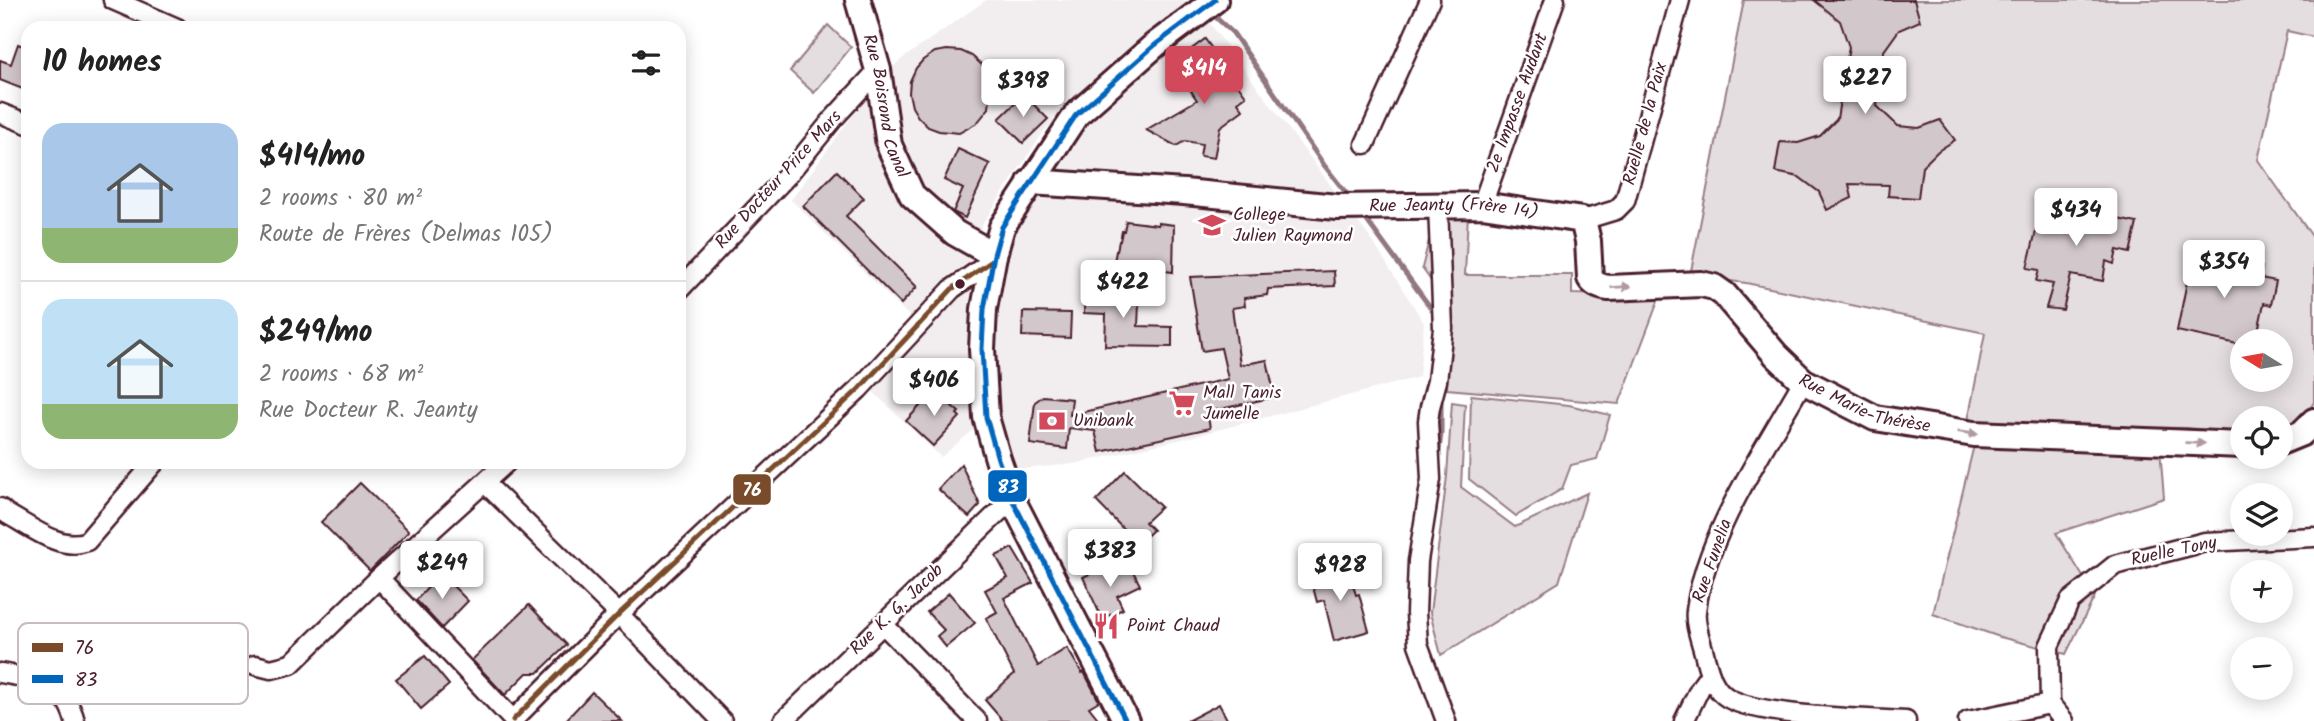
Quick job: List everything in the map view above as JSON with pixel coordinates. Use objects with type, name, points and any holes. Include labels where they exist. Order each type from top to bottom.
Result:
[{"type":"street","points":[[113,0],[161,21]]},
{"type":"street","name":"Rue Boisrond Canal","points":[[858,0],[878,70],[890,145],[912,195],[955,233],[993,258]]},
{"type":"street","points":[[1126,721],[1012,499],[986,417],[982,349],[984,309],[993,258],[1002,228],[1076,115],[1155,45],[1215,0]]},
{"type":"street","points":[[1365,144],[1430,0]]},
{"type":"street","name":"2e Impasse Audant","points":[[1482,205],[1555,0]]},
{"type":"street","name":"Ruelle de la Paix","points":[[1583,220],[1616,210],[1625,201],[1680,0]]},
{"type":"street","name":"Rue Docteur Price Mars","points":[[686,283],[786,177],[833,119],[878,70]]},
{"type":"street","points":[[0,113],[21,121]]},
{"type":"street","name":"Rue Jeanty (Frère 14)","points":[[1030,182],[1337,206],[1482,205],[1583,220]]},
{"type":"street","points":[[1438,206],[1443,328],[1437,381],[1428,421],[1432,479],[1418,561],[1416,613],[1418,644],[1446,721]]},
{"type":"street","name":"Rue Marie-Thérèse","points":[[1583,220],[1592,282],[1609,288],[1714,286],[1803,381],[1875,418],[1974,434],[2230,445]]},
{"type":"street","points":[[379,578],[513,720],[619,614],[859,389],[952,289],[993,258]]},
{"type":"street","name":"Rue Funelia","points":[[1803,381],[1732,505],[1702,579],[1695,613],[1710,674],[1718,690],[1728,698],[1754,707],[1906,721]]},
{"type":"street","points":[[2293,437],[2302,433],[2314,421]]},
{"type":"street","points":[[2,515],[61,542],[81,544],[87,541],[149,469]]},
{"type":"street","points":[[255,665],[271,669],[291,664],[379,578],[500,469]]},
{"type":"street","points":[[485,483],[619,614],[722,721]]},
{"type":"street","name":"Rue K. G. Jacob","points":[[783,721],[1012,499]]},
{"type":"street","name":"Ruelle Tony","points":[[2050,704],[2049,646],[2070,601],[2115,565],[2205,542],[2314,537]]},
{"type":"street","points":[[883,624],[977,721]]},
{"type":"street","points":[[0,673],[18,676]]},
{"type":"street","points":[[1684,721],[1710,674]]},
{"type":"street","points":[[67,704],[75,721]]},
{"type":"street","points":[[1968,721],[2050,704],[2064,721]]},
{"type":"shaded area","points":[[986,0],[1186,2],[1044,131],[981,226],[970,293],[967,373],[976,428],[941,457],[859,378],[913,320],[791,200],[879,79],[902,59]]},
{"type":"shaded area","points":[[1744,0],[2314,0],[2314,37],[2287,31],[2258,160],[2314,239],[2314,402],[2302,423],[2293,425],[2293,406],[2230,406],[2230,432],[2187,428],[1967,426],[1985,333],[1746,283],[1690,276]]},
{"type":"shaded area","points":[[1208,21],[1373,242],[1424,323],[1419,377],[1191,437],[1074,464],[1010,470],[993,391],[997,257],[1062,152],[1136,76]]},
{"type":"shaded area","points":[[828,25],[851,47],[814,93],[790,71]]},
{"type":"shaded area","points":[[1436,212],[1468,213],[1465,275],[1572,275],[1572,294],[1660,296],[1619,404],[1447,389],[1449,330],[1439,292],[1422,268]]},
{"type":"shaded area","points":[[1471,395],[1569,405],[1610,415],[1597,459],[1571,465],[1562,489],[1516,516],[1469,479]]},
{"type":"shaded area","points":[[1452,402],[1465,404],[1461,487],[1515,527],[1587,493],[1559,582],[1441,655],[1430,613],[1447,476]]},
{"type":"shaded area","points":[[1974,445],[2160,449],[2164,498],[2056,533],[2095,596],[2066,654],[2000,637],[1933,614]]},
{"type":"building","points":[[1814,0],[1914,0],[1920,21],[1899,30],[1884,51],[1877,106],[1898,126],[1919,128],[1940,120],[1955,140],[1938,151],[1922,167],[1918,198],[1888,196],[1889,185],[1849,184],[1852,198],[1827,210],[1819,192],[1799,177],[1775,172],[1780,142],[1798,143],[1820,136],[1837,119],[1840,100],[1826,95],[1844,77],[1849,47],[1840,21]]},
{"type":"building","points":[[1205,39],[1246,96],[1238,102],[1243,110],[1220,127],[1214,158],[1200,156],[1202,144],[1185,141],[1176,146],[1146,130],[1197,100],[1191,91],[1209,78],[1189,51]]},
{"type":"building","points":[[18,44],[21,45],[21,88],[0,80],[0,60],[11,64]]},
{"type":"building","points":[[961,51],[972,56],[988,75],[991,89],[989,108],[977,123],[959,133],[928,127],[912,107],[909,93],[910,81],[923,60],[935,52]]},
{"type":"building","points":[[1024,95],[1048,119],[1023,143],[999,119]]},
{"type":"building","points":[[958,149],[990,164],[965,218],[953,212],[963,189],[944,180]]},
{"type":"building","points":[[837,171],[864,198],[846,216],[917,287],[901,304],[803,206]]},
{"type":"building","points":[[2056,206],[2137,223],[2130,253],[2117,250],[2114,264],[2106,261],[2103,281],[2071,275],[2063,310],[2046,308],[2053,284],[2036,281],[2039,270],[2027,268],[2041,210],[2054,213]]},
{"type":"building","points":[[1126,221],[1174,225],[1173,272],[1113,267]]},
{"type":"building","points":[[2193,252],[2262,267],[2260,278],[2276,281],[2271,305],[2264,303],[2259,329],[2230,329],[2230,342],[2177,331]]},
{"type":"building","points":[[1334,271],[1335,286],[1268,289],[1267,295],[1244,298],[1245,306],[1232,308],[1240,365],[1267,360],[1275,397],[1207,412],[1210,428],[1100,452],[1095,431],[1069,428],[1067,449],[1030,444],[1035,402],[1043,396],[1072,399],[1070,415],[1228,379],[1221,348],[1202,351],[1190,277]]},
{"type":"building","points":[[1085,283],[1114,284],[1113,302],[1139,303],[1138,326],[1172,327],[1172,347],[1105,346],[1106,314],[1084,313]]},
{"type":"building","points":[[1023,312],[1071,313],[1070,338],[1022,336]]},
{"type":"building","points":[[934,391],[959,412],[957,414],[960,417],[933,446],[906,421]]},
{"type":"building","points":[[961,464],[980,505],[969,517],[938,489]]},
{"type":"building","points":[[1125,471],[1161,507],[1145,522],[1153,530],[1138,544],[1096,501]]},
{"type":"building","points":[[360,483],[409,531],[370,571],[321,522]]},
{"type":"building","points":[[1012,548],[1033,583],[1004,598],[1038,666],[1067,648],[1082,673],[1084,672],[1099,701],[1089,707],[1100,721],[1003,721],[985,700],[1014,674],[986,618],[997,612],[985,590],[1008,578],[996,556]]},
{"type":"building","points":[[1347,565],[1356,595],[1359,594],[1369,631],[1334,641],[1324,600],[1317,602],[1310,576]]},
{"type":"building","points":[[1105,567],[1110,577],[1131,567],[1140,585],[1117,596],[1123,609],[1102,619],[1083,577]]},
{"type":"building","points":[[441,574],[468,601],[442,628],[416,600]]},
{"type":"building","points":[[949,593],[975,623],[946,647],[937,636],[944,630],[927,612]]},
{"type":"building","points":[[529,605],[567,645],[538,673],[527,673],[505,695],[472,660]]},
{"type":"building","points":[[425,656],[449,685],[421,709],[396,679]]},
{"type":"building","points":[[592,692],[622,721],[565,721]]},
{"type":"building","points":[[1219,704],[1228,721],[1187,721]]},
{"type":"waterway","points":[[1211,13],[1233,33],[1324,165],[1350,198]]},
{"type":"waterway","points":[[1362,214],[1433,311],[1435,321]]},
{"type":"waterway","points":[[1438,460],[1441,397]]},
{"type":"waterway","points":[[1441,685],[1455,721]]},
{"type":"transit line","name":"83","points":[[1126,721],[1012,499],[998,459],[986,417],[982,349],[984,309],[1002,227],[1076,115],[1155,45],[1215,0]]},
{"type":"transit line","name":"76","points":[[513,720],[619,614],[859,389],[952,289],[992,261]]},
{"type":"place","name":"College Julien Raymond","points":[[1212,225]]},
{"type":"place","name":"Mall Tanis Jumelle","points":[[1182,403]]},
{"type":"place","name":"Unibank","points":[[1052,421]]},
{"type":"place","name":"Point Chaud","points":[[1106,626]]}]
